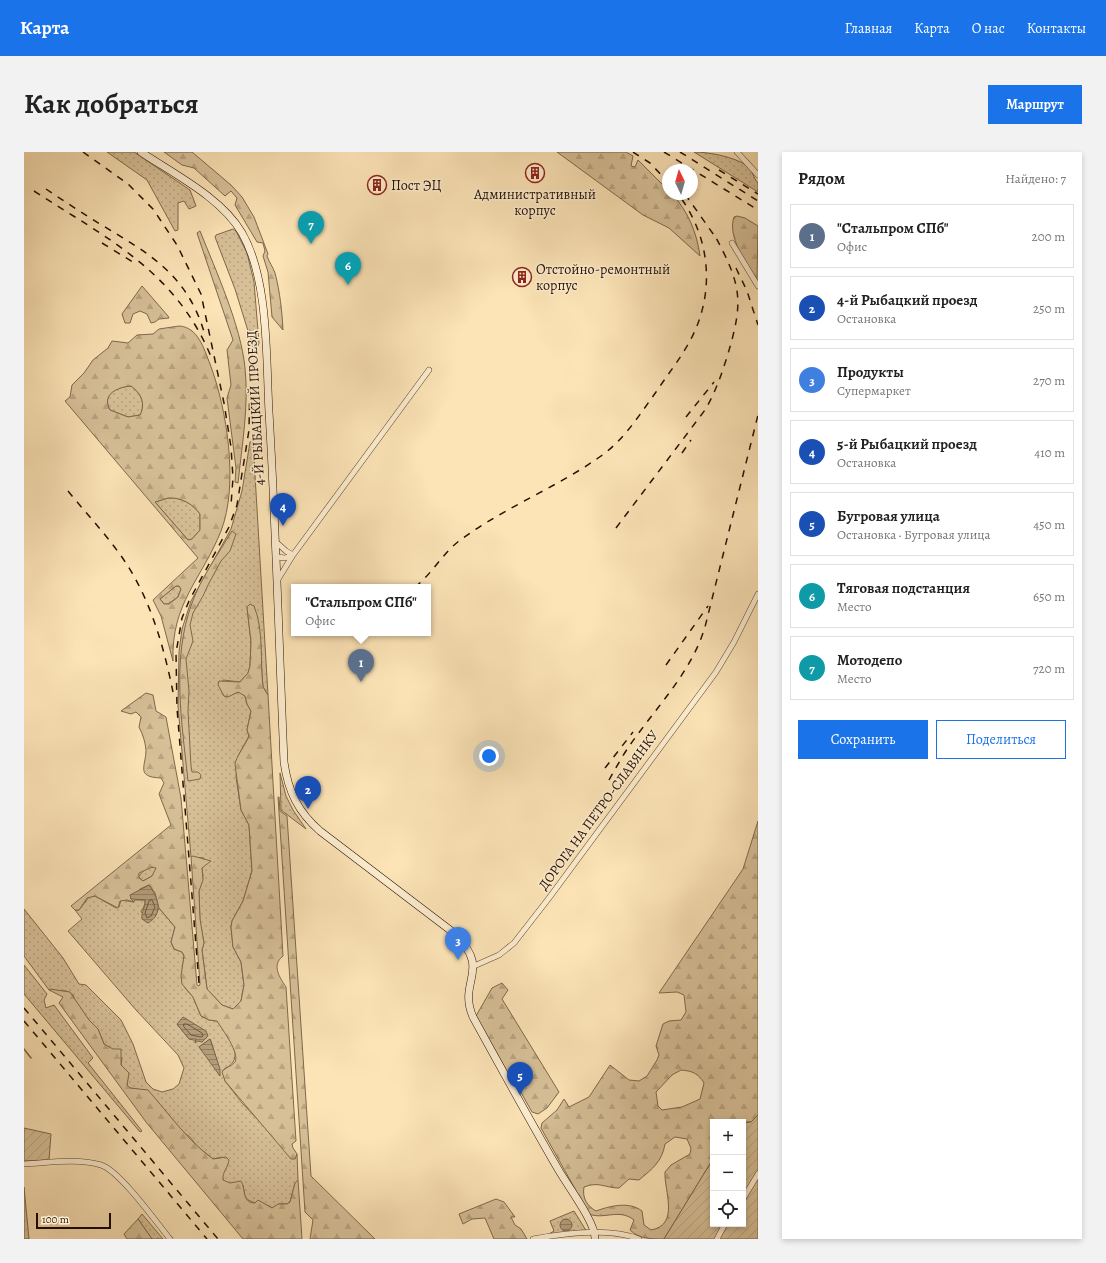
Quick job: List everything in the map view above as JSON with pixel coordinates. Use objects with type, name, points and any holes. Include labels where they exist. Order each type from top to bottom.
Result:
[{"type":"street","name":"4-Й РЫБАЦКИЙ ПРОЕЗД","points":[[141,152],[214,201],[226,212],[241,230],[254,257],[260,282],[277,557],[284,762],[287,782],[293,798],[308,820],[320,831],[454,932],[470,951],[474,966]]},
{"type":"street","points":[[737,152],[758,175]]},
{"type":"street","points":[[732,243],[758,286]]},
{"type":"street","points":[[277,582],[293,555],[429,370]]},
{"type":"street","points":[[276,542],[293,555]]},
{"type":"street","points":[[277,557],[285,558],[293,555]]},
{"type":"street","name":"ДОРОГА НА ПЕТРО-СЛАВЯНКУ","points":[[474,966],[499,955],[514,942],[549,898],[716,672],[734,642],[758,594]]},
{"type":"street","points":[[474,966],[469,989],[469,1004],[480,1029],[558,1170],[590,1223],[596,1237]]},
{"type":"street","points":[[24,1164],[80,1162],[103,1166],[120,1179],[170,1239]]},
{"type":"street","points":[[746,1194],[758,1174]]},
{"type":"street","points":[[718,1239],[724,1227]]},
{"type":"street","points":[[533,1239],[551,1236],[596,1237],[607,1231],[639,1239]]},
{"type":"green space","points":[[107,152],[134,152],[190,190],[196,206],[189,209],[184,201],[178,203],[178,230],[175,231],[147,180]]},
{"type":"green space","points":[[164,152],[192,152],[231,185],[242,197],[254,217],[268,254],[267,256],[275,273],[283,330],[272,317],[268,272],[263,256],[265,251],[263,243],[257,242],[235,205],[237,198],[231,191],[225,196],[194,168],[182,165]]},
{"type":"green space","points":[[557,152],[626,152],[633,156],[631,166],[635,167],[638,160],[662,184],[662,200],[677,200],[683,208],[697,239],[700,256],[669,228],[643,215]]},
{"type":"green space","points":[[694,152],[721,156],[746,165],[758,183],[758,192]]},
{"type":"green space","points":[[737,216],[745,218],[758,226],[757,281],[739,250],[733,233],[734,217]]},
{"type":"green space","points":[[233,229],[236,231],[247,253],[254,282],[259,343],[258,346],[253,347],[235,289],[215,237],[216,235]]},
{"type":"green space","points":[[200,231],[227,299],[239,334],[243,352],[246,397],[238,483],[235,482],[236,468],[227,398],[231,385],[227,350],[233,340],[197,233]]},
{"type":"green space","points":[[142,286],[169,318],[159,319],[151,323],[147,314],[140,311],[133,314],[130,323],[125,323],[122,314]]},
{"type":"green space","points":[[179,326],[186,327],[196,335],[203,346],[216,382],[226,424],[230,470],[229,492],[221,531],[182,607],[177,623],[174,641],[173,661],[161,616],[153,600],[198,558],[65,401],[70,397],[72,385],[84,373],[93,360],[108,348],[112,341],[128,343],[137,335],[153,334],[159,329]],"holes":[[[131,386],[142,399],[143,407],[140,415],[128,417],[110,410],[108,400],[112,392]],[[173,498],[190,504],[200,514],[200,530],[192,539],[188,540],[155,502]],[[176,586],[179,586],[181,589],[178,597],[169,604],[164,604],[160,599]]]},
{"type":"green space","points":[[131,386],[142,399],[143,407],[140,415],[128,417],[110,410],[108,404],[109,395],[116,390]]},
{"type":"green space","points":[[253,441],[268,695],[263,687],[258,625],[254,606],[247,607],[251,642],[250,666],[248,673],[240,682],[223,680],[222,692],[224,696],[228,696],[239,692],[245,696],[251,711],[247,730],[249,736],[238,756],[236,777],[241,810],[249,825],[252,871],[243,901],[232,921],[231,927],[233,947],[241,962],[244,985],[241,1001],[233,1009],[222,1005],[207,989],[202,950],[204,943],[200,923],[199,891],[203,876],[202,868],[204,858],[191,857],[178,706],[179,652],[182,629],[191,601],[231,529],[242,491],[250,442]]},
{"type":"green space","points":[[168,498],[186,502],[194,507],[200,514],[200,530],[192,539],[188,540],[155,502]]},
{"type":"green space","points":[[232,531],[236,534],[230,551],[221,561],[208,585],[193,613],[190,625],[193,641],[186,659],[189,691],[188,711],[191,766],[192,772],[198,772],[201,775],[200,779],[188,781],[180,692],[182,647],[192,603],[200,584]]},
{"type":"green space","points":[[176,586],[179,586],[181,589],[178,597],[168,604],[164,604],[160,599]]},
{"type":"green space","points":[[250,604],[254,606],[257,615],[260,635],[263,687],[268,695],[283,956],[279,960],[277,967],[279,976],[286,987],[296,1141],[292,1144],[297,1154],[295,1159],[291,1159],[225,1081],[222,1072],[235,1062],[236,1058],[233,1047],[217,1021],[209,1020],[201,1016],[193,997],[182,984],[181,976],[184,956],[182,952],[174,949],[171,942],[175,927],[159,908],[155,893],[149,885],[140,889],[131,899],[134,902],[127,900],[120,901],[118,908],[95,896],[87,898],[79,910],[75,910],[71,906],[171,825],[159,794],[164,783],[161,778],[148,775],[144,770],[146,750],[144,738],[139,727],[141,717],[136,712],[131,714],[121,711],[146,693],[153,695],[156,711],[166,717],[181,798],[197,985],[199,986],[200,984],[191,857],[193,856],[211,861],[202,868],[203,880],[199,891],[200,919],[204,943],[202,950],[207,989],[222,1005],[233,1009],[241,1001],[244,985],[241,962],[233,947],[231,927],[232,921],[243,901],[252,871],[249,825],[241,810],[235,764],[249,736],[247,730],[251,711],[245,696],[238,692],[228,697],[224,696],[218,685],[219,681],[240,682],[248,673],[250,666],[251,642],[247,607]],"holes":[[[152,867],[156,868],[152,876],[143,881],[139,878],[139,873]]]},
{"type":"green space","points":[[280,773],[286,796],[293,810],[306,829],[281,810]]},
{"type":"green space","points":[[278,797],[280,811],[287,816],[311,1176],[375,1239],[310,1239],[313,1220],[305,1212]]},
{"type":"green space","points":[[758,821],[758,1115],[751,1122],[746,1122],[746,1119],[710,1119],[710,1164],[664,1239],[650,1239],[637,1235],[630,1230],[634,1220],[628,1217],[617,1214],[600,1216],[589,1214],[541,1128],[542,1123],[557,1110],[564,1099],[569,1107],[589,1097],[610,1065],[629,1080],[639,1081],[647,1076],[659,1055],[656,1046],[663,1024],[669,1021],[681,1020],[686,1012],[684,995],[677,992],[659,993],[743,869]],"holes":[[[681,1070],[694,1073],[704,1083],[700,1099],[682,1107],[662,1110],[658,1106],[656,1092],[672,1075]],[[675,1137],[687,1139],[691,1148],[690,1154],[671,1165],[665,1172],[668,1197],[668,1214],[665,1222],[660,1227],[651,1230],[644,1225],[642,1211],[631,1206],[619,1205],[596,1211],[590,1207],[584,1195],[584,1187],[589,1185],[598,1185],[619,1188],[629,1179],[639,1180],[652,1169],[662,1156],[665,1144]]]},
{"type":"green space","points":[[155,867],[156,870],[152,876],[143,881],[138,877],[146,868]]},
{"type":"green space","points":[[95,896],[116,908],[119,907],[121,900],[134,902],[134,900],[145,900],[145,904],[141,912],[154,918],[159,908],[175,927],[171,942],[174,949],[182,952],[184,956],[182,972],[185,988],[193,997],[201,1016],[209,1020],[217,1021],[230,1039],[233,1046],[235,1053],[234,1059],[231,1065],[224,1069],[225,1081],[242,1103],[295,1159],[297,1154],[298,1180],[295,1183],[290,1202],[287,1204],[279,1204],[272,1208],[251,1202],[245,1197],[243,1185],[226,1183],[223,1180],[222,1175],[228,1165],[222,1157],[213,1159],[197,1146],[148,1091],[130,1088],[127,1085],[128,1075],[121,1065],[122,1058],[104,1044],[98,1029],[76,1003],[73,995],[66,991],[49,990],[24,956],[24,909],[63,958],[79,984],[86,985],[121,1020],[133,1044],[146,1082],[153,1089],[162,1092],[173,1089],[179,1084],[184,1068],[178,1055],[136,1010],[68,931],[82,919],[75,910],[79,910],[89,897]],"holes":[[[182,1019],[198,1041],[189,1039],[177,1024]],[[210,1039],[211,1041],[219,1068],[199,1047]]]},
{"type":"green space","points":[[24,965],[47,994],[44,1000],[46,1008],[54,1005],[93,1058],[88,1063],[142,1131],[140,1132],[24,994]]},
{"type":"green space","points":[[502,983],[508,990],[502,999],[559,1092],[547,1108],[538,1114],[532,1112],[519,1089],[515,1086],[476,1016],[492,988]]},
{"type":"green space","points":[[49,990],[70,992],[89,1020],[98,1029],[104,1044],[113,1049],[121,1049],[121,1065],[129,1073],[127,1085],[130,1088],[148,1090],[187,1136],[204,1152],[213,1159],[226,1157],[229,1160],[223,1175],[223,1180],[230,1183],[241,1181],[248,1201],[255,1203],[258,1200],[272,1208],[278,1204],[287,1204],[290,1202],[295,1183],[298,1180],[302,1239],[243,1239],[146,1122],[59,1003],[63,997]]},
{"type":"green space","points":[[758,1115],[758,1239],[664,1239],[710,1164],[710,1227],[746,1227],[746,1123],[751,1122]]},
{"type":"green space","points":[[24,1128],[51,1134],[49,1160],[24,1161]]},
{"type":"green space","points":[[24,1187],[29,1239],[24,1239]]},
{"type":"green space","points":[[496,1199],[504,1202],[515,1217],[511,1217],[515,1225],[521,1229],[527,1239],[494,1239],[485,1218],[472,1219],[463,1224],[459,1214]]},
{"type":"green space","points":[[574,1211],[587,1232],[549,1234],[554,1231],[550,1221]]},
{"type":"green space","points":[[142,1214],[163,1239],[152,1239],[138,1219]]},
{"type":"green space","points":[[138,1219],[152,1239],[127,1239],[124,1234]]},
{"type":"water","points":[[149,885],[157,900],[158,910],[153,919],[148,923],[142,919],[145,900],[131,899],[130,895]]},
{"type":"water","points":[[183,1017],[206,1031],[208,1036],[202,1042],[198,1041],[195,1043],[196,1039],[189,1039],[177,1024]]},
{"type":"water","points":[[210,1039],[220,1069],[220,1076],[199,1047]]},
{"type":"water","points":[[564,1219],[568,1219],[572,1225],[568,1231],[564,1231],[560,1227],[560,1223]]},
{"type":"waterway","points":[[24,1049],[31,1058]]},
{"type":"railway","points":[[83,152],[128,184],[153,209],[177,245],[201,294],[224,403],[231,447],[233,478],[231,505]]},
{"type":"railway","points":[[633,152],[650,163],[662,176]]},
{"type":"railway","points":[[664,152],[758,210]]},
{"type":"railway","points":[[680,152],[758,201]]},
{"type":"railway","points":[[719,170],[758,194]]},
{"type":"railway","points":[[46,189],[86,216],[151,256],[165,268],[177,281],[188,297],[198,314],[205,335]]},
{"type":"railway","points":[[34,191],[114,242],[138,260],[160,280],[180,303],[197,329],[212,359]]},
{"type":"railway","points":[[419,584],[453,546],[476,529],[566,478],[609,450],[631,426],[679,359],[691,339],[699,321],[704,302],[706,283],[706,264],[703,246],[689,210],[682,200]]},
{"type":"railway","points":[[689,200],[716,238]]},
{"type":"railway","points":[[616,528],[705,410],[715,391],[725,364],[736,321],[738,307],[737,294],[735,281],[730,267],[714,234]]},
{"type":"railway","points":[[102,243],[136,264]]},
{"type":"railway","points":[[736,268],[747,291],[758,325]]},
{"type":"railway","points":[[199,983],[177,708],[176,653],[182,618],[189,601],[229,527],[237,505],[249,430],[250,375]]},
{"type":"railway","points":[[686,417],[714,382]]},
{"type":"railway","points":[[609,780],[631,743],[684,672],[699,643],[705,627],[758,415]]},
{"type":"railway","points":[[682,453],[691,440]]},
{"type":"railway","points":[[68,491],[113,545],[139,585],[154,620],[165,655],[173,692]]},
{"type":"railway","points":[[666,665],[708,606]]},
{"type":"railway","points":[[605,768],[633,732]]},
{"type":"railway","points":[[24,1008],[218,1239]]},
{"type":"railway","points":[[24,1021],[207,1239]]},
{"type":"place","name":"Административный корпус","points":[[535,173]]},
{"type":"place","name":"Пост ЭЦ","points":[[377,185]]},
{"type":"place","name":"Мотодепо","points":[[311,244]]},
{"type":"place","name":"Отстойно-ремонтный корпус","points":[[522,277]]},
{"type":"place","name":"Тяговая подстанция","points":[[348,285]]},
{"type":"place","name":"5-й Рыбацкий проезд","points":[[283,526]]},
{"type":"place","name":"\"Стальпром СПб\"","points":[[361,682]]},
{"type":"place","name":"4-й Рыбацкий проезд","points":[[308,809]]},
{"type":"place","name":"Продукты","points":[[458,960]]},
{"type":"place","name":"Бугровая улица","points":[[520,1095]]}]
